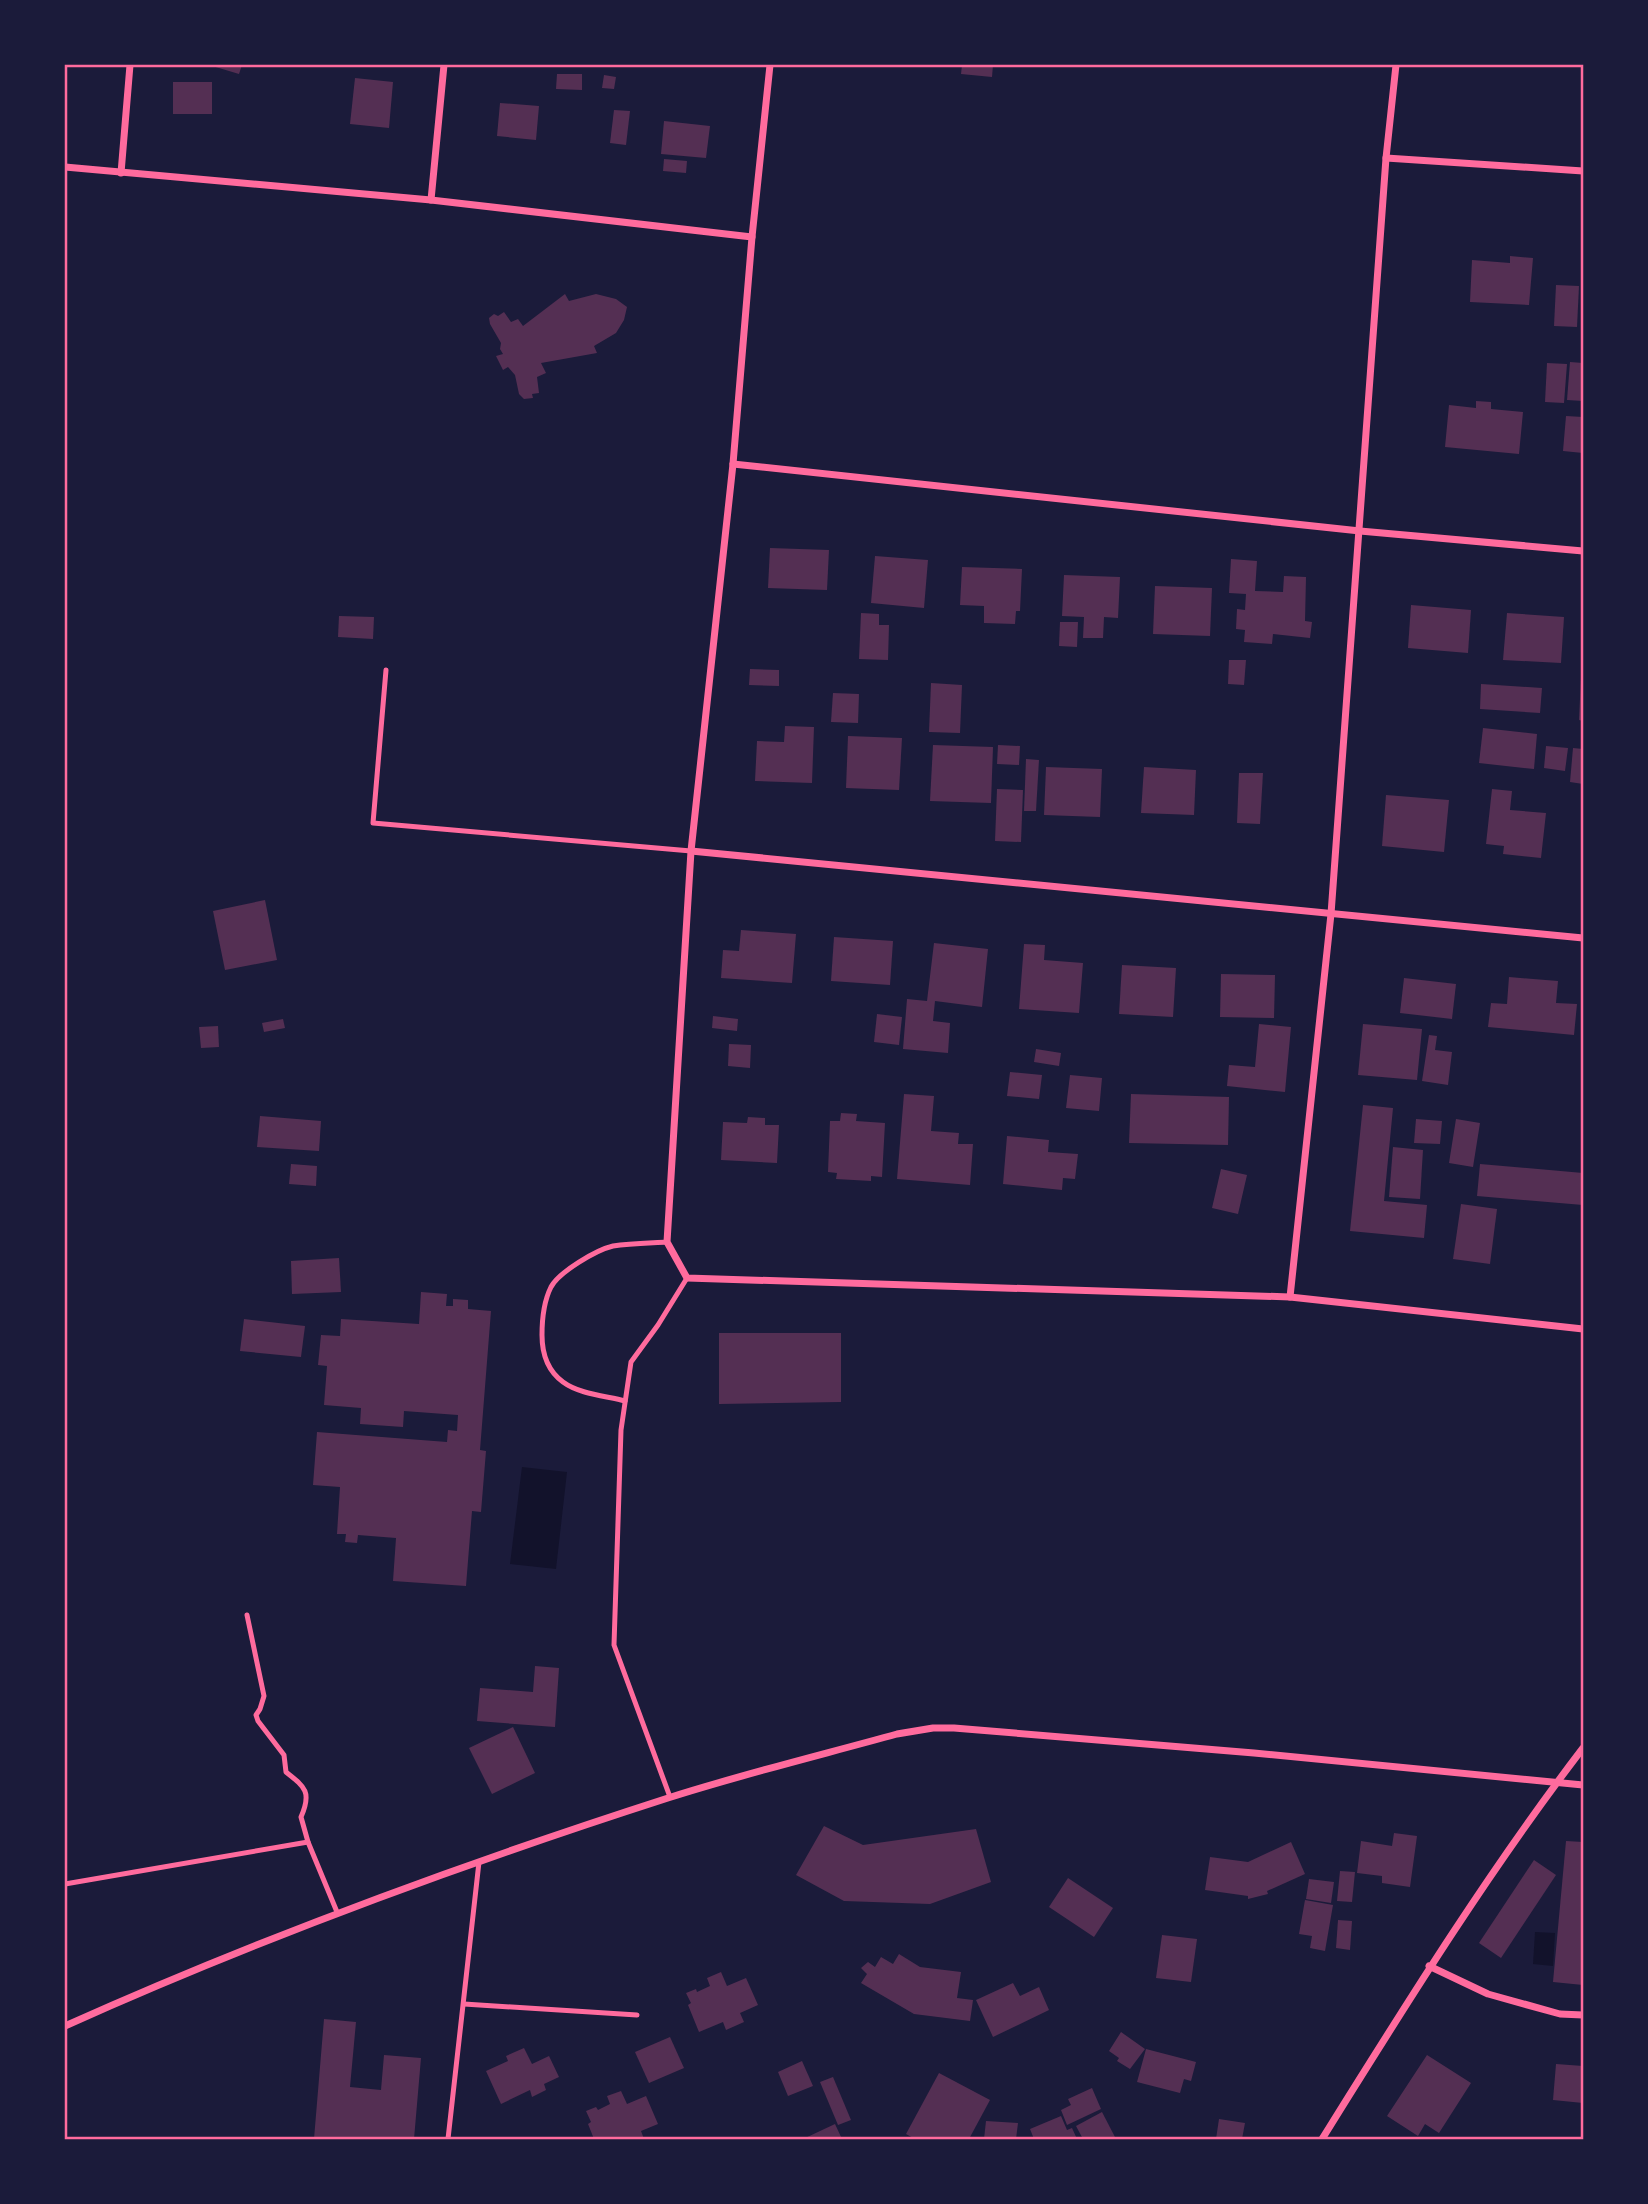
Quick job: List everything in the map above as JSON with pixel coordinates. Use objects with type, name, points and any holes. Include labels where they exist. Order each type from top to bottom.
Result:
[{"type":"street","points":[[121,173],[130,65]]},
{"type":"street","points":[[431,200],[444,65]]},
{"type":"street","points":[[770,65],[733,464],[691,851],[667,1242],[687,1278],[1290,1297],[1583,1329]]},
{"type":"street","points":[[1290,1297],[1331,914],[1386,158],[1396,65]]},
{"type":"street","points":[[1386,158],[1583,171]]},
{"type":"street","points":[[65,167],[431,200],[752,237]]},
{"type":"street","points":[[733,464],[1360,531],[1583,551]]},
{"type":"street","points":[[691,851],[1583,938]]},
{"type":"street","points":[[65,2026],[337,1912],[479,1862],[670,1797],[897,1734],[933,1728],[1241,1752],[1583,1784]]},
{"type":"street","points":[[1322,2139],[1429,1966],[1583,1748]]},
{"type":"street","points":[[1429,1966],[1488,1994],[1560,2014],[1583,2015]]},
{"type":"lane","points":[[386,670],[373,823],[691,851]]},
{"type":"lane","points":[[625,1401],[564,1383],[551,1368],[544,1355],[542,1342],[545,1307],[551,1287],[590,1255],[611,1247],[667,1242]]},
{"type":"lane","points":[[670,1797],[614,1645],[621,1430],[631,1362],[687,1278]]},
{"type":"lane","points":[[247,1615],[264,1696],[256,1715],[284,1755],[286,1772],[303,1786],[307,1794],[307,1804],[301,1816],[308,1842],[337,1912]]},
{"type":"lane","points":[[65,1884],[308,1842]]},
{"type":"lane","points":[[448,2139],[479,1862]]},
{"type":"lane","points":[[464,2004],[637,2015]]},
{"type":"shaded area","points":[[522,1467],[567,1472],[556,1569],[510,1564]]},
{"type":"shaded area","points":[[1535,1932],[1555,1933],[1553,1966],[1533,1964]]},
{"type":"building","points":[[209,65],[242,65],[239,74]]},
{"type":"building","points":[[962,65],[993,65],[992,77],[961,74]]},
{"type":"building","points":[[557,74],[582,74],[582,90],[556,89]]},
{"type":"building","points":[[604,75],[616,77],[614,89],[602,88]]},
{"type":"building","points":[[355,78],[393,82],[389,128],[350,124]]},
{"type":"building","points":[[173,82],[212,82],[212,114],[173,114]]},
{"type":"building","points":[[500,103],[539,106],[536,140],[497,136]]},
{"type":"building","points":[[614,110],[630,111],[626,145],[610,143]]},
{"type":"building","points":[[664,121],[710,126],[706,158],[661,154]]},
{"type":"building","points":[[664,159],[687,161],[686,173],[663,171]]},
{"type":"building","points":[[1510,256],[1533,258],[1529,305],[1470,302],[1472,260],[1510,263]]},
{"type":"building","points":[[1556,285],[1579,286],[1577,327],[1554,326]]},
{"type":"building","points":[[565,294],[569,301],[596,294],[616,299],[627,307],[624,320],[616,333],[594,346],[597,353],[541,363],[546,373],[537,377],[539,393],[532,394],[533,398],[524,399],[519,394],[515,375],[508,367],[503,370],[496,356],[503,354],[501,343],[489,318],[504,312],[511,322],[518,319],[523,326]]},
{"type":"building","points":[[1570,362],[1583,363],[1583,401],[1567,400]]},
{"type":"building","points":[[1547,363],[1567,364],[1564,403],[1545,402]]},
{"type":"building","points":[[1476,401],[1491,402],[1491,409],[1523,412],[1519,454],[1445,447],[1449,405],[1476,408]]},
{"type":"building","points":[[1566,416],[1583,417],[1583,453],[1563,451]]},
{"type":"building","points":[[770,548],[829,550],[827,590],[768,588]]},
{"type":"building","points":[[875,556],[928,560],[924,608],[871,603]]},
{"type":"building","points":[[1231,559],[1257,561],[1255,591],[1283,592],[1284,576],[1306,577],[1305,621],[1312,622],[1310,638],[1273,634],[1272,644],[1244,642],[1245,630],[1236,629],[1237,609],[1245,610],[1246,594],[1229,593]]},
{"type":"building","points":[[962,567],[1022,569],[1020,611],[1016,611],[1015,624],[984,623],[984,606],[960,605]]},
{"type":"building","points":[[1064,575],[1120,577],[1118,618],[1104,617],[1103,638],[1083,638],[1084,617],[1062,616]]},
{"type":"building","points":[[1155,586],[1212,588],[1210,636],[1153,634]]},
{"type":"building","points":[[1411,605],[1471,610],[1468,653],[1408,648]]},
{"type":"building","points":[[861,613],[879,614],[879,625],[889,625],[888,660],[859,659]]},
{"type":"building","points":[[1507,613],[1564,617],[1561,663],[1503,660]]},
{"type":"building","points":[[339,616],[374,617],[373,639],[338,637]]},
{"type":"building","points":[[1060,622],[1078,622],[1077,647],[1059,646]]},
{"type":"building","points":[[1229,660],[1246,660],[1244,685],[1228,684]]},
{"type":"building","points":[[750,669],[779,670],[779,686],[749,685]]},
{"type":"building","points":[[1583,677],[1583,721],[1579,720]]},
{"type":"building","points":[[931,683],[962,685],[960,733],[929,732]]},
{"type":"building","points":[[1481,684],[1542,688],[1540,713],[1480,709]]},
{"type":"building","points":[[833,693],[859,694],[858,723],[831,722]]},
{"type":"building","points":[[785,726],[814,727],[812,783],[755,781],[757,741],[784,742]]},
{"type":"building","points":[[1483,728],[1537,734],[1534,769],[1479,763]]},
{"type":"building","points":[[848,736],[902,738],[899,790],[846,788]]},
{"type":"building","points":[[933,745],[993,747],[991,803],[930,801]]},
{"type":"building","points":[[998,745],[1020,746],[1019,765],[997,764]]},
{"type":"building","points":[[1546,746],[1568,748],[1565,771],[1544,768]]},
{"type":"building","points":[[1573,748],[1583,749],[1583,784],[1570,782]]},
{"type":"building","points":[[1026,759],[1039,760],[1036,811],[1024,811]]},
{"type":"building","points":[[1046,767],[1102,769],[1100,817],[1044,815]]},
{"type":"building","points":[[1144,767],[1196,770],[1194,815],[1141,813]]},
{"type":"building","points":[[1239,773],[1263,773],[1260,824],[1237,823]]},
{"type":"building","points":[[997,789],[1023,790],[1021,842],[995,841]]},
{"type":"building","points":[[1492,789],[1512,791],[1510,810],[1546,813],[1541,858],[1503,854],[1504,846],[1486,844]]},
{"type":"building","points":[[1386,795],[1449,800],[1444,852],[1382,846]]},
{"type":"building","points":[[265,900],[277,960],[225,970],[213,911]]},
{"type":"building","points":[[741,930],[796,934],[792,983],[721,978],[723,950],[739,951]]},
{"type":"building","points":[[834,937],[893,941],[890,985],[831,981]]},
{"type":"building","points":[[934,943],[988,949],[982,1007],[935,1001],[933,1021],[950,1023],[948,1053],[903,1049],[907,999],[927,1001]]},
{"type":"building","points":[[1024,944],[1045,945],[1044,960],[1083,963],[1079,1013],[1019,1009]]},
{"type":"building","points":[[1122,965],[1176,968],[1173,1017],[1119,1014]]},
{"type":"building","points":[[1221,974],[1275,975],[1274,1018],[1220,1017]]},
{"type":"building","points":[[1509,977],[1558,981],[1556,1003],[1577,1004],[1574,1035],[1488,1027],[1491,1003],[1507,1004]]},
{"type":"building","points":[[1404,978],[1456,984],[1452,1019],[1400,1013]]},
{"type":"building","points":[[877,1014],[902,1017],[899,1045],[874,1042]]},
{"type":"building","points":[[713,1016],[738,1019],[737,1031],[712,1028]]},
{"type":"building","points":[[283,1019],[285,1028],[264,1032],[262,1023]]},
{"type":"building","points":[[1259,1024],[1291,1027],[1285,1092],[1227,1086],[1229,1065],[1255,1067]]},
{"type":"building","points":[[1363,1024],[1422,1029],[1417,1080],[1358,1075]]},
{"type":"building","points":[[218,1026],[219,1047],[201,1048],[199,1027]]},
{"type":"building","points":[[1429,1035],[1437,1036],[1435,1050],[1452,1052],[1448,1085],[1422,1081]]},
{"type":"building","points":[[729,1044],[751,1045],[750,1068],[728,1066]]},
{"type":"building","points":[[1036,1049],[1061,1053],[1059,1066],[1034,1062]]},
{"type":"building","points":[[1010,1072],[1042,1075],[1039,1099],[1007,1096]]},
{"type":"building","points":[[1070,1075],[1102,1078],[1099,1111],[1066,1108]]},
{"type":"building","points":[[904,1094],[934,1096],[931,1131],[959,1133],[958,1144],[973,1144],[970,1185],[897,1179]]},
{"type":"building","points":[[1131,1094],[1229,1097],[1228,1145],[1129,1143]]},
{"type":"building","points":[[1363,1105],[1393,1108],[1384,1201],[1427,1205],[1424,1238],[1350,1231]]},
{"type":"building","points":[[841,1113],[857,1114],[856,1121],[885,1123],[882,1177],[871,1176],[871,1181],[836,1179],[837,1173],[828,1172],[830,1121],[840,1121]]},
{"type":"building","points":[[260,1116],[321,1121],[319,1151],[257,1147]]},
{"type":"building","points":[[748,1117],[765,1118],[765,1125],[779,1125],[777,1163],[721,1160],[723,1122],[747,1123]]},
{"type":"building","points":[[1416,1119],[1442,1121],[1440,1144],[1414,1143]]},
{"type":"building","points":[[1456,1119],[1480,1123],[1473,1167],[1449,1163]]},
{"type":"building","points":[[1007,1136],[1049,1140],[1048,1152],[1078,1154],[1075,1179],[1063,1178],[1062,1190],[1003,1184]]},
{"type":"building","points":[[1393,1147],[1423,1150],[1420,1199],[1389,1197]]},
{"type":"building","points":[[291,1164],[317,1166],[316,1186],[289,1184]]},
{"type":"building","points":[[1480,1164],[1583,1173],[1583,1205],[1477,1196]]},
{"type":"building","points":[[1221,1169],[1247,1175],[1238,1214],[1212,1208]]},
{"type":"building","points":[[1461,1204],[1497,1209],[1490,1264],[1453,1259]]},
{"type":"building","points":[[339,1258],[341,1292],[292,1294],[291,1261]]},
{"type":"building","points":[[421,1292],[447,1294],[446,1306],[453,1306],[453,1299],[468,1300],[468,1309],[491,1311],[480,1450],[486,1451],[481,1512],[472,1511],[466,1586],[393,1581],[396,1538],[358,1535],[357,1543],[345,1542],[346,1534],[337,1534],[340,1487],[313,1485],[317,1432],[447,1442],[448,1430],[457,1431],[458,1415],[404,1411],[403,1427],[360,1424],[361,1408],[324,1405],[327,1366],[318,1365],[321,1335],[340,1336],[341,1319],[419,1324]]},
{"type":"building","points":[[244,1319],[305,1326],[301,1357],[240,1351]]},
{"type":"building","points":[[719,1333],[841,1333],[841,1402],[719,1404]]},
{"type":"building","points":[[535,1666],[559,1668],[555,1727],[477,1721],[480,1688],[533,1692]]},
{"type":"building","points":[[513,1727],[535,1773],[492,1794],[469,1748]]},
{"type":"building","points":[[824,1826],[863,1845],[976,1829],[991,1882],[930,1904],[844,1901],[796,1875]]},
{"type":"building","points":[[1394,1833],[1417,1836],[1410,1887],[1382,1883],[1382,1876],[1357,1873],[1361,1841],[1392,1846]]},
{"type":"building","points":[[1566,1841],[1583,1842],[1583,1985],[1553,1982]]},
{"type":"building","points":[[1291,1842],[1305,1874],[1267,1891],[1268,1894],[1248,1899],[1248,1896],[1205,1890],[1210,1857],[1248,1862]]},
{"type":"building","points":[[1534,1860],[1556,1875],[1501,1958],[1479,1943]]},
{"type":"building","points":[[1340,1871],[1355,1872],[1352,1902],[1337,1901]]},
{"type":"building","points":[[1068,1878],[1113,1908],[1094,1937],[1049,1907]]},
{"type":"building","points":[[1309,1879],[1334,1882],[1331,1903],[1306,1899]]},
{"type":"building","points":[[1305,1900],[1333,1905],[1325,1951],[1310,1948],[1312,1936],[1299,1934]]},
{"type":"building","points":[[1338,1920],[1352,1921],[1350,1950],[1336,1948]]},
{"type":"building","points":[[1162,1935],[1197,1939],[1191,1982],[1156,1978]]},
{"type":"building","points":[[899,1954],[920,1967],[961,1972],[957,1998],[973,2000],[970,2021],[914,2014],[861,1983],[867,1974],[861,1968],[868,1962],[875,1967],[881,1957],[893,1964]]},
{"type":"building","points":[[721,1972],[727,1986],[746,1978],[758,2005],[740,2013],[744,2022],[726,2030],[723,2022],[699,2032],[686,1993],[696,1989],[697,1992],[710,1986],[707,1978]]},
{"type":"building","points":[[1013,1983],[1020,1996],[1039,1987],[1049,2010],[993,2037],[976,2000]]},
{"type":"building","points":[[324,2019],[356,2022],[350,2087],[381,2090],[384,2055],[421,2058],[414,2139],[314,2139]]},
{"type":"building","points":[[1121,2032],[1145,2049],[1130,2069],[1117,2061],[1119,2058],[1109,2051]]},
{"type":"building","points":[[670,2037],[684,2068],[649,2083],[635,2052]]},
{"type":"building","points":[[524,2048],[532,2064],[549,2056],[559,2077],[544,2084],[546,2090],[532,2097],[530,2090],[501,2104],[486,2071],[508,2061],[506,2056]]},
{"type":"building","points":[[1146,2049],[1196,2062],[1191,2081],[1184,2079],[1180,2093],[1137,2082]]},
{"type":"building","points":[[1427,2055],[1471,2083],[1439,2133],[1425,2124],[1418,2136],[1387,2116]]},
{"type":"building","points":[[802,2061],[813,2086],[788,2096],[778,2072]]},
{"type":"building","points":[[1556,2064],[1583,2066],[1583,2103],[1553,2100]]},
{"type":"building","points":[[939,2073],[990,2100],[969,2139],[915,2139],[906,2134]]},
{"type":"building","points":[[833,2077],[851,2120],[838,2125],[820,2082]]},
{"type":"building","points":[[1092,2088],[1101,2109],[1067,2125],[1061,2110],[1071,2105],[1068,2099]]},
{"type":"building","points":[[621,2091],[627,2104],[646,2096],[658,2124],[641,2131],[644,2139],[594,2139],[586,2111],[596,2107],[598,2110],[610,2104],[607,2096]]},
{"type":"building","points":[[1102,2112],[1116,2139],[1083,2139],[1076,2126]]},
{"type":"building","points":[[1061,2116],[1067,2130],[1072,2128],[1077,2139],[1034,2139],[1030,2129]]},
{"type":"building","points":[[1219,2119],[1245,2123],[1242,2139],[1216,2139]]},
{"type":"building","points":[[986,2121],[1018,2123],[1016,2139],[984,2139]]},
{"type":"building","points":[[835,2124],[842,2139],[803,2139]]}]
